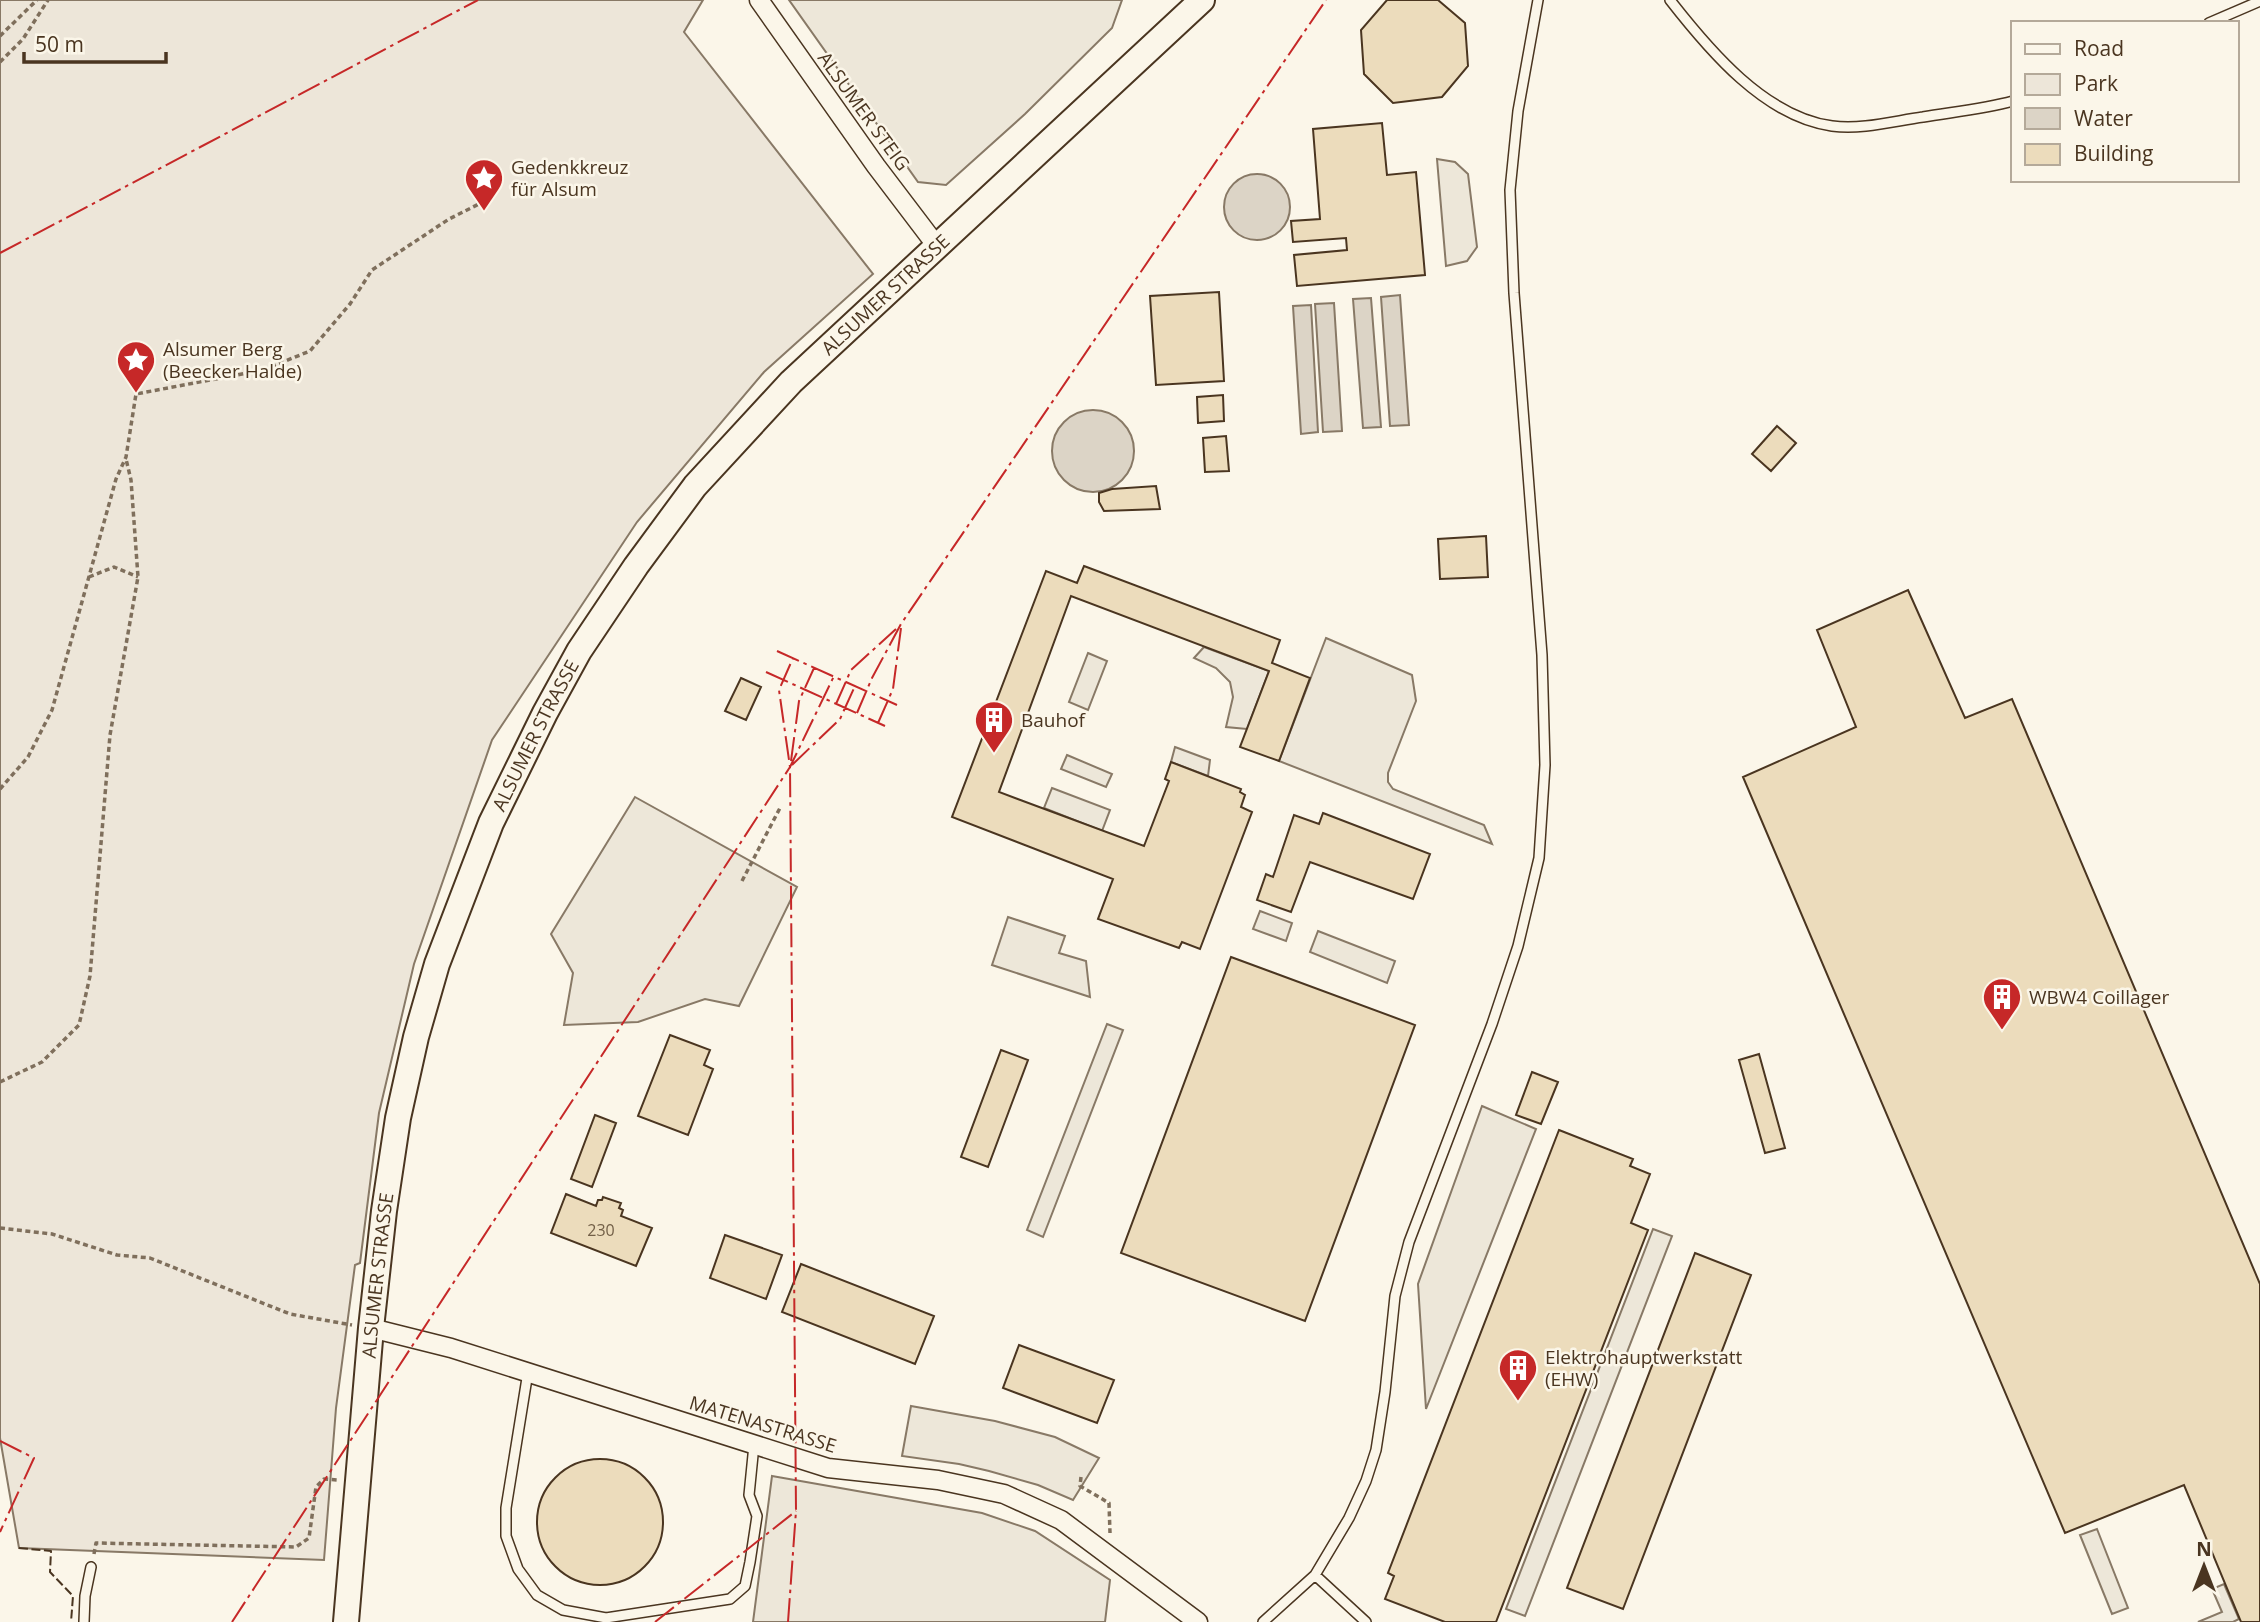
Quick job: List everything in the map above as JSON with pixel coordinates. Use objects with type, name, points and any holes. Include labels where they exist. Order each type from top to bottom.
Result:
[{"type":"street","name":"ALSUMER STEIG","points":[[759,0],[876,166],[936,245]]},
{"type":"street","name":"ALSUMER STRASSE","points":[[1139,58],[1181,0]]},
{"type":"street","name":"ALSUMER STRASSE","points":[[346,1622],[371,1328],[396,1130],[416,1037],[437,964],[491,823],[545,713],[579,651],[636,566],[695,486],[791,382],[1202,0]]},
{"type":"street","name":"MATENASTRASSE","points":[[371,1328],[451,1348],[828,1468],[938,1480],[1004,1494],[1061,1520],[1198,1622]]},
{"type":"lane","points":[[1263,1622],[1315,1575],[1349,1517],[1366,1481],[1376,1450],[1395,1296],[1409,1242],[1514,959],[1539,858],[1545,765],[1542,655],[1515,306],[1510,190],[1518,111],[1538,0]]},
{"type":"lane","points":[[1670,0],[1715,54],[1743,80],[1773,103],[1800,118],[1833,126],[1867,126],[2011,101]]},
{"type":"lane","points":[[2214,21],[2260,1]]},
{"type":"lane","points":[[528,1372],[506,1508],[506,1536],[519,1569],[537,1595],[563,1610],[606,1618],[730,1599],[737,1593],[745,1586],[757,1516],[749,1495],[754,1445]]},
{"type":"lane","points":[[83,1622],[91,1567]]},
{"type":"lane","points":[[1315,1575],[1366,1622]]},
{"type":"path","points":[[0,36],[37,0]]},
{"type":"path","points":[[0,62],[23,38],[48,0]]},
{"type":"path","points":[[0,789],[28,757],[52,710],[116,479],[126,457],[136,394],[263,370],[310,351],[350,303],[372,270],[450,219],[483,202]]},
{"type":"path","points":[[0,1082],[42,1062],[79,1025],[90,976],[110,735],[138,577],[131,480],[126,457]]},
{"type":"path","points":[[89,577],[114,567],[138,577]]},
{"type":"path","points":[[742,881],[781,806]]},
{"type":"path","points":[[0,1228],[52,1234],[117,1255],[150,1258],[290,1314],[371,1328]]},
{"type":"path","points":[[1080,1477],[1080,1486],[1109,1503],[1111,1556]]},
{"type":"path","points":[[91,1567],[96,1543],[296,1547],[309,1538],[316,1487],[324,1479],[358,1483]]},
{"type":"green space","points":[[0,0],[703,0],[684,32],[873,274],[764,372],[637,522],[492,740],[414,964],[379,1113],[360,1263],[355,1265],[336,1408],[324,1560],[19,1548],[0,1438]]},
{"type":"shaded area","points":[[789,0],[1122,0],[1112,28],[1025,114],[946,185],[918,182]]},
{"type":"shaded area","points":[[1437,159],[1455,162],[1468,174],[1477,247],[1467,261],[1446,266]]},
{"type":"shaded area","points":[[1326,638],[1412,675],[1416,701],[1388,773],[1388,782],[1393,789],[1484,825],[1492,844],[1279,761]]},
{"type":"shaded area","points":[[1204,647],[1269,671],[1247,729],[1226,727],[1233,697],[1230,682],[1216,668],[1194,658]]},
{"type":"shaded area","points":[[1088,653],[1107,661],[1088,710],[1069,702]]},
{"type":"shaded area","points":[[1175,747],[1210,760],[1208,776],[1171,762]]},
{"type":"shaded area","points":[[1067,755],[1112,774],[1106,787],[1061,769]]},
{"type":"shaded area","points":[[1052,788],[1110,810],[1102,831],[1044,808]]},
{"type":"shaded area","points":[[635,797],[797,887],[739,1006],[705,999],[638,1022],[564,1025],[573,973],[551,934]]},
{"type":"shaded area","points":[[1260,911],[1292,923],[1286,941],[1253,929]]},
{"type":"shaded area","points":[[1008,917],[1065,936],[1059,953],[1086,961],[1090,997],[992,965]]},
{"type":"shaded area","points":[[1318,931],[1395,961],[1387,983],[1310,952]]},
{"type":"shaded area","points":[[1107,1024],[1123,1030],[1043,1237],[1027,1230]]},
{"type":"shaded area","points":[[1482,1106],[1536,1129],[1426,1409],[1418,1284]]},
{"type":"shaded area","points":[[1653,1229],[1672,1236],[1525,1616],[1506,1609]]},
{"type":"shaded area","points":[[911,1406],[995,1421],[1055,1437],[1099,1458],[1073,1500],[1038,1485],[989,1471],[902,1456]]},
{"type":"shaded area","points":[[772,1476],[982,1513],[1035,1531],[1110,1580],[1105,1622],[753,1622]]},
{"type":"shaded area","points":[[2097,1529],[2128,1608],[2112,1614],[2080,1535]]},
{"type":"shaded area","points":[[2224,1584],[2239,1619],[2233,1622],[2198,1622],[2222,1612],[2212,1589]]},
{"type":"water","points":[[1257,174],[1270,176],[1285,189],[1290,207],[1288,220],[1275,235],[1257,240],[1244,238],[1229,225],[1224,207],[1226,194],[1239,179]]},
{"type":"water","points":[[1400,295],[1409,425],[1390,426],[1381,297]]},
{"type":"water","points":[[1371,298],[1381,427],[1363,428],[1353,299]]},
{"type":"water","points":[[1334,303],[1342,431],[1323,432],[1315,304]]},
{"type":"water","points":[[1311,305],[1318,432],[1301,434],[1293,306]]},
{"type":"water","points":[[1085,410],[1101,410],[1116,417],[1127,428],[1134,443],[1131,467],[1122,480],[1101,492],[1085,492],[1070,485],[1059,474],[1052,459],[1052,443],[1059,428],[1070,417]]},
{"type":"building","points":[[1387,0],[1438,0],[1465,23],[1468,66],[1442,97],[1393,103],[1364,74],[1361,30]]},
{"type":"building","points":[[1382,123],[1387,175],[1416,172],[1425,275],[1297,286],[1294,255],[1347,250],[1346,238],[1293,242],[1291,221],[1320,219],[1313,129]]},
{"type":"building","points":[[1219,292],[1224,381],[1156,385],[1150,296]]},
{"type":"building","points":[[1223,395],[1224,421],[1198,423],[1197,397]]},
{"type":"building","points":[[1777,426],[1796,443],[1771,471],[1752,454]]},
{"type":"building","points":[[1226,436],[1229,471],[1205,472],[1203,438]]},
{"type":"building","points":[[1156,486],[1160,509],[1104,511],[1099,502],[1099,493],[1112,489]]},
{"type":"building","points":[[1486,536],[1488,577],[1440,579],[1438,539]]},
{"type":"building","name":"Bauhof","points":[[1084,566],[1280,640],[1272,663],[1310,678],[1279,761],[1240,747],[1269,671],[1071,596],[999,792],[1144,846],[1169,781],[1165,779],[1171,762],[1241,789],[1240,792],[1245,795],[1241,807],[1252,812],[1200,949],[1182,942],[1179,948],[1098,919],[1113,879],[952,817],[1046,571],[1077,583]]},
{"type":"building","name":"WBW4 Coillager","points":[[1908,590],[1965,718],[2012,699],[2260,1284],[2260,1622],[2241,1622],[2184,1485],[2065,1533],[1743,777],[1856,727],[1817,630]]},
{"type":"building","points":[[741,678],[761,687],[746,720],[725,711]]},
{"type":"building","points":[[1323,813],[1430,854],[1413,899],[1310,862],[1291,912],[1257,900],[1266,874],[1273,877],[1294,815],[1319,824]]},
{"type":"building","points":[[1231,957],[1415,1025],[1305,1321],[1121,1253]]},
{"type":"building","points":[[670,1035],[710,1050],[704,1065],[713,1069],[688,1135],[638,1116]]},
{"type":"building","points":[[1001,1050],[1028,1060],[988,1167],[961,1157]]},
{"type":"building","points":[[1759,1054],[1785,1148],[1765,1153],[1739,1060]]},
{"type":"building","points":[[1532,1072],[1558,1082],[1541,1124],[1516,1115]]},
{"type":"building","points":[[595,1115],[616,1123],[592,1187],[571,1179]]},
{"type":"building","name":"Elektrohauptwerkstatt (EHW)","points":[[1559,1130],[1633,1159],[1630,1166],[1650,1174],[1631,1223],[1648,1230],[1496,1622],[1445,1622],[1385,1599],[1394,1576],[1388,1573]]},
{"type":"building","points":[[566,1194],[596,1206],[598,1200],[603,1197],[621,1203],[621,1216],[652,1228],[636,1266],[551,1233]]},
{"type":"building","points":[[725,1235],[782,1255],[766,1299],[710,1278]]},
{"type":"building","points":[[1695,1253],[1751,1275],[1623,1609],[1567,1588]]},
{"type":"building","points":[[801,1264],[934,1316],[915,1364],[782,1312]]},
{"type":"building","points":[[1019,1345],[1114,1380],[1097,1423],[1003,1388]]},
{"type":"building","points":[[600,1459],[624,1464],[644,1478],[658,1498],[663,1522],[658,1546],[644,1566],[624,1580],[600,1585],[576,1580],[556,1566],[542,1546],[537,1522],[542,1498],[556,1478],[576,1464]]},
{"type":"fence","points":[[19,1548],[51,1551],[50,1572],[73,1596],[71,1622]]},
{"type":"power","points":[[0,253],[478,0]]},
{"type":"power","points":[[857,713],[901,624],[1326,0]]},
{"type":"power","points":[[878,723],[893,689],[901,628]]},
{"type":"power","points":[[836,704],[851,670],[896,629]]},
{"type":"power","points":[[777,651],[897,705]]},
{"type":"power","points":[[788,1622],[796,1511],[790,767],[779,690],[793,658]]},
{"type":"power","points":[[791,761],[799,701],[814,668]]},
{"type":"power","points":[[766,672],[885,726]]},
{"type":"power","points":[[232,1622],[790,767],[834,676]]},
{"type":"power","points":[[792,765],[840,719],[855,686]]},
{"type":"power","points":[[0,1441],[34,1458],[0,1532]]},
{"type":"power","points":[[655,1622],[796,1511]]},
{"type":"place","name":"Gedenkkreuz für Alsum","points":[[484,212]]},
{"type":"place","name":"Alsumer Berg (Beecker Halde)","points":[[136,394]]},
{"type":"place","name":"Bauhof","points":[[994,754]]},
{"type":"place","name":"WBW4 Coillager","points":[[2002,1031]]},
{"type":"place","name":"Elektrohauptwerkstatt (EHW)","points":[[1518,1402]]}]
